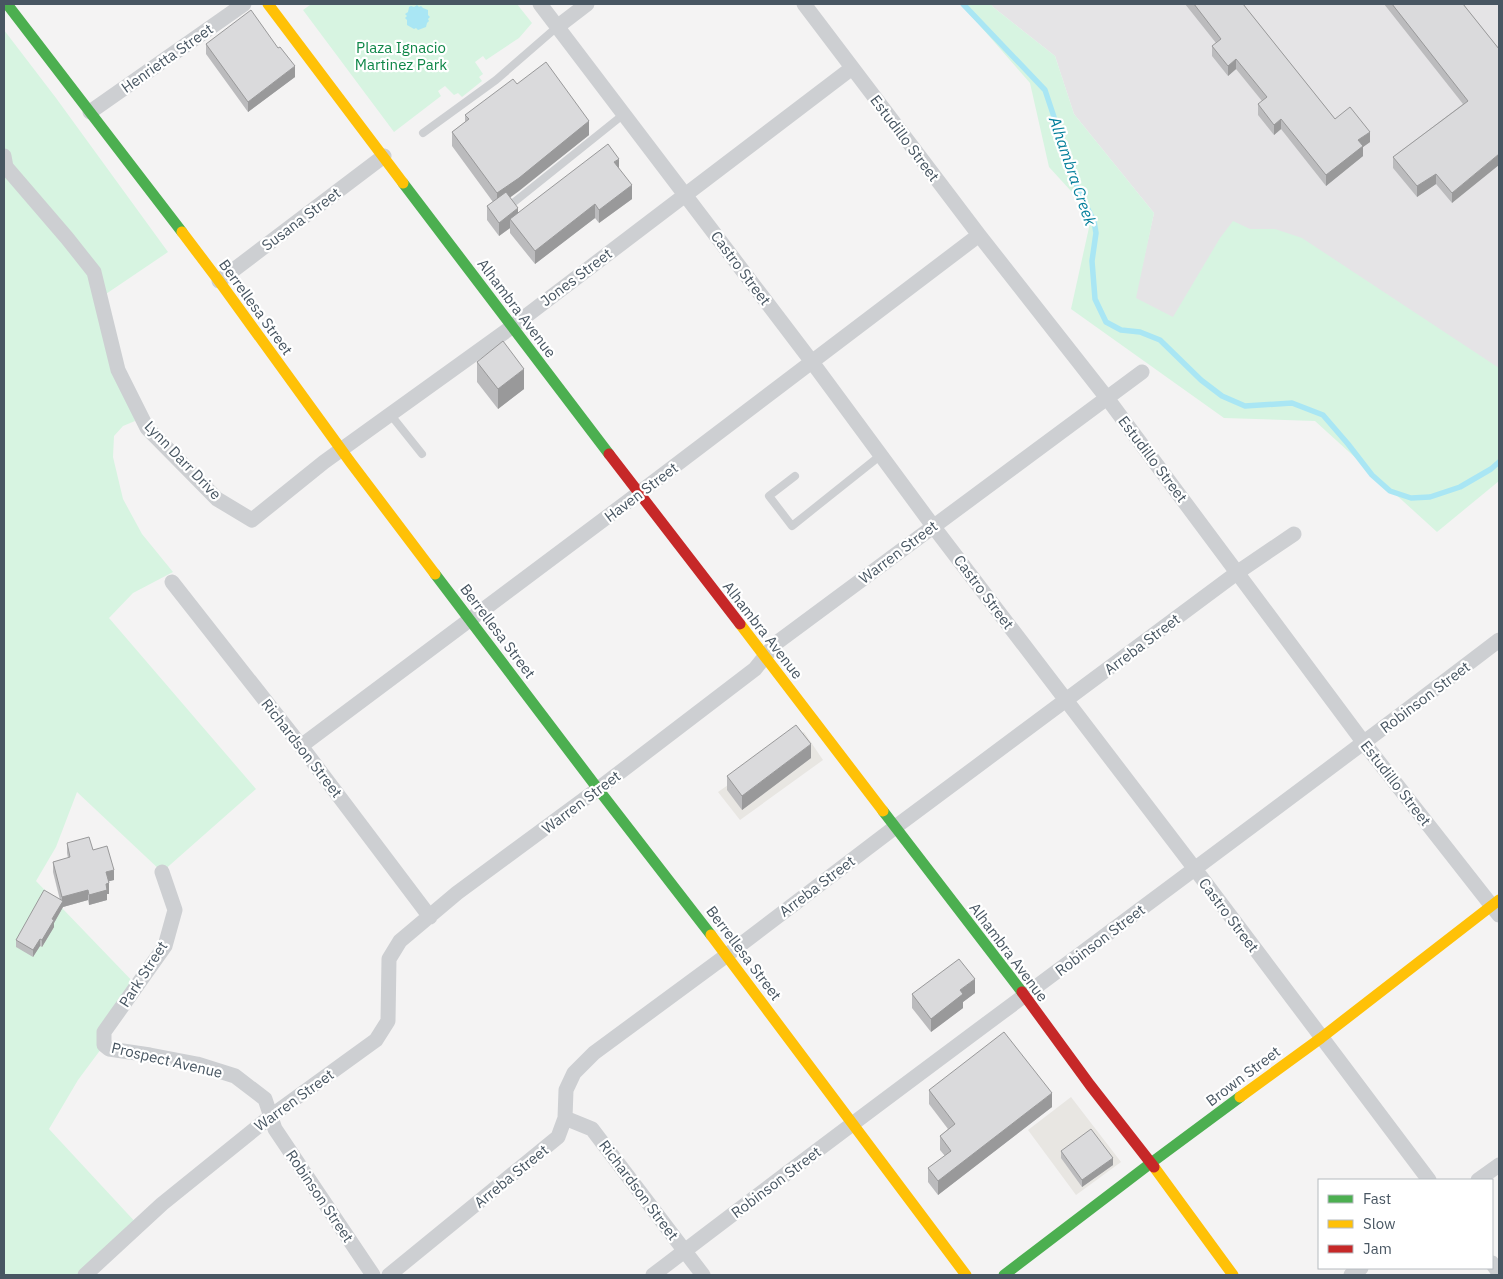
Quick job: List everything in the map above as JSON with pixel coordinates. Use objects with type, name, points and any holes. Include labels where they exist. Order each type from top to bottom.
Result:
[{"type":"main road","name":"Berrellesa Street","points":[[7,4],[218,281],[341,450],[598,789],[727,955],[966,1275]]},
{"type":"main road","name":"Alhambra Avenue","points":[[268,4],[894,828],[1025,996],[1233,1275]]},
{"type":"main road","name":"Brown Street","points":[[1004,1275],[1151,1163],[1497,907]]},
{"type":"street","name":"Henrietta Street","points":[[90,112],[244,4]]},
{"type":"street","name":"Castro Street","points":[[540,4],[1428,1179]]},
{"type":"street","points":[[557,27],[587,4]]},
{"type":"street","name":"Estudillo Street","points":[[804,4],[1107,398],[1364,743],[1497,907]]},
{"type":"street","name":"Jones Street","points":[[252,520],[341,450],[513,326],[852,68]]},
{"type":"street","name":"Lynn Darr Drive","points":[[4,156],[6,167],[68,238],[94,272],[118,370],[148,428],[217,499],[252,520]]},
{"type":"street","name":"Susana Street","points":[[218,281],[384,156]]},
{"type":"street","name":"Haven Street","points":[[301,746],[639,493],[979,234]]},
{"type":"street","name":"Warren Street","points":[[85,1275],[162,1204],[271,1116],[376,1040],[388,1020],[389,959],[400,941],[457,893],[598,789],[755,669],[775,644],[1142,372]]},
{"type":"street","name":"Arreba Street","points":[[389,1275],[558,1137],[565,1118],[566,1090],[574,1073],[594,1052],[727,955],[1065,700],[1238,572],[1294,534]]},
{"type":"street","name":"Richardson Street","points":[[172,582],[301,746],[430,917]]},
{"type":"street","name":"Robinson Street","points":[[653,1275],[1499,640]]},
{"type":"street","name":"Park Street","points":[[104,1045],[104,1032],[165,946],[175,910],[162,872]]},
{"type":"street","name":"Prospect Avenue","points":[[104,1045],[109,1050],[150,1055],[197,1064],[235,1076],[266,1099],[271,1116]]},
{"type":"street","name":"Robinson Street","points":[[271,1116],[275,1129],[373,1275]]},
{"type":"street","name":"Richardson Street","points":[[565,1118],[592,1129],[703,1275]]},
{"type":"street","points":[[1479,1179],[1499,1165]]},
{"type":"lane","points":[[423,133],[496,80],[557,27]]},
{"type":"lane","points":[[513,202],[624,114]]},
{"type":"lane","points":[[390,414],[422,454]]},
{"type":"lane","points":[[795,476],[769,496],[792,526],[881,455]]},
{"type":"shaded area","points":[[991,4],[1499,4],[1499,445],[1414,468],[1135,298],[1154,213],[1074,114],[1055,56]]},
{"type":"shaded area","points":[[804,732],[823,760],[740,820],[718,792]]},
{"type":"shaded area","points":[[1071,1097],[1121,1162],[1076,1195],[1028,1130]]},
{"type":"green space","name":"Plaza Ignacio Martinez Park","points":[[309,4],[517,4],[532,23],[519,38],[486,60],[483,56],[475,62],[483,74],[479,77],[482,81],[462,97],[458,93],[454,95],[445,86],[438,91],[441,96],[394,132],[303,10]]},
{"type":"green space","points":[[961,4],[991,4],[1055,56],[1074,114],[1154,213],[1136,298],[1173,317],[1220,238],[1233,221],[1250,229],[1275,229],[1302,238],[1499,368],[1499,481],[1437,532],[1315,421],[1224,418],[1071,309],[1092,214],[1049,167],[1030,83]]},
{"type":"green space","points":[[4,30],[168,252],[100,298],[118,370],[135,421],[123,426],[114,436],[113,457],[123,499],[142,534],[173,572],[133,593],[109,618],[256,789],[162,872],[77,792],[56,847],[36,881],[137,986],[104,1045],[78,1080],[49,1129],[139,1226],[85,1275],[4,1275]]},
{"type":"water","points":[[417,5],[428,10],[430,17],[426,27],[418,30],[407,25],[405,18],[409,7]]},
{"type":"building","points":[[1194,4],[1243,4],[1335,119],[1350,107],[1370,132],[1358,140],[1363,146],[1326,175],[1281,119],[1274,125],[1258,104],[1267,97],[1236,59],[1228,66],[1212,46],[1221,39]]},
{"type":"building","points":[[1392,4],[1463,4],[1499,49],[1499,154],[1452,193],[1436,174],[1417,186],[1393,157],[1468,101]]},
{"type":"building","points":[[251,10],[278,48],[280,47],[295,66],[248,102],[206,44]]},
{"type":"building","points":[[546,62],[589,121],[519,178],[497,193],[452,132],[469,119],[465,115],[513,79],[517,84]]},
{"type":"building","points":[[608,144],[619,159],[614,162],[632,185],[599,210],[595,204],[535,251],[510,219]]},
{"type":"building","points":[[506,192],[518,208],[499,223],[487,206]]},
{"type":"building","points":[[503,341],[524,369],[498,389],[477,362]]},
{"type":"building","points":[[796,725],[811,744],[742,796],[727,776]]},
{"type":"building","points":[[89,837],[93,850],[107,846],[114,870],[106,872],[109,883],[106,884],[107,890],[89,895],[88,890],[62,897],[53,862],[70,857],[67,843]]},
{"type":"building","points":[[44,890],[63,901],[42,940],[40,939],[33,950],[16,940]]},
{"type":"building","points":[[959,959],[975,979],[960,990],[963,994],[931,1019],[912,994]]},
{"type":"building","points":[[1004,1032],[1052,1093],[938,1181],[928,1168],[951,1151],[940,1136],[955,1124],[929,1090]]},
{"type":"building","points":[[1091,1129],[1113,1158],[1082,1180],[1061,1151]]},
{"type":"waterway","name":"Alhambra Creek","points":[[963,4],[1045,90],[1079,192],[1094,221],[1096,233],[1092,261],[1095,299],[1106,322],[1121,330],[1140,332],[1160,340],[1201,380],[1222,396],[1245,406],[1292,403],[1323,415],[1372,475],[1390,491],[1411,498],[1430,497],[1460,487],[1491,469],[1499,462]]},
{"type":"traffic: fast","points":[[7,4],[182,232]]},
{"type":"traffic: fast","points":[[403,183],[609,454]]},
{"type":"traffic: fast","points":[[435,574],[711,935]]},
{"type":"traffic: fast","points":[[883,811],[1022,992]]},
{"type":"traffic: fast","points":[[1004,1275],[1240,1097]]},
{"type":"traffic: slow","points":[[268,4],[403,183]]},
{"type":"traffic: slow","points":[[182,232],[351,463],[435,574]]},
{"type":"traffic: slow","points":[[740,624],[883,811]]},
{"type":"traffic: slow","points":[[1240,1097],[1321,1038],[1499,900]]},
{"type":"traffic: slow","points":[[711,935],[966,1275]]},
{"type":"traffic: slow","points":[[1154,1167],[1233,1275]]},
{"type":"traffic: jam","points":[[609,454],[740,624]]},
{"type":"traffic: jam","points":[[1022,992],[1090,1085],[1154,1167]]}]
